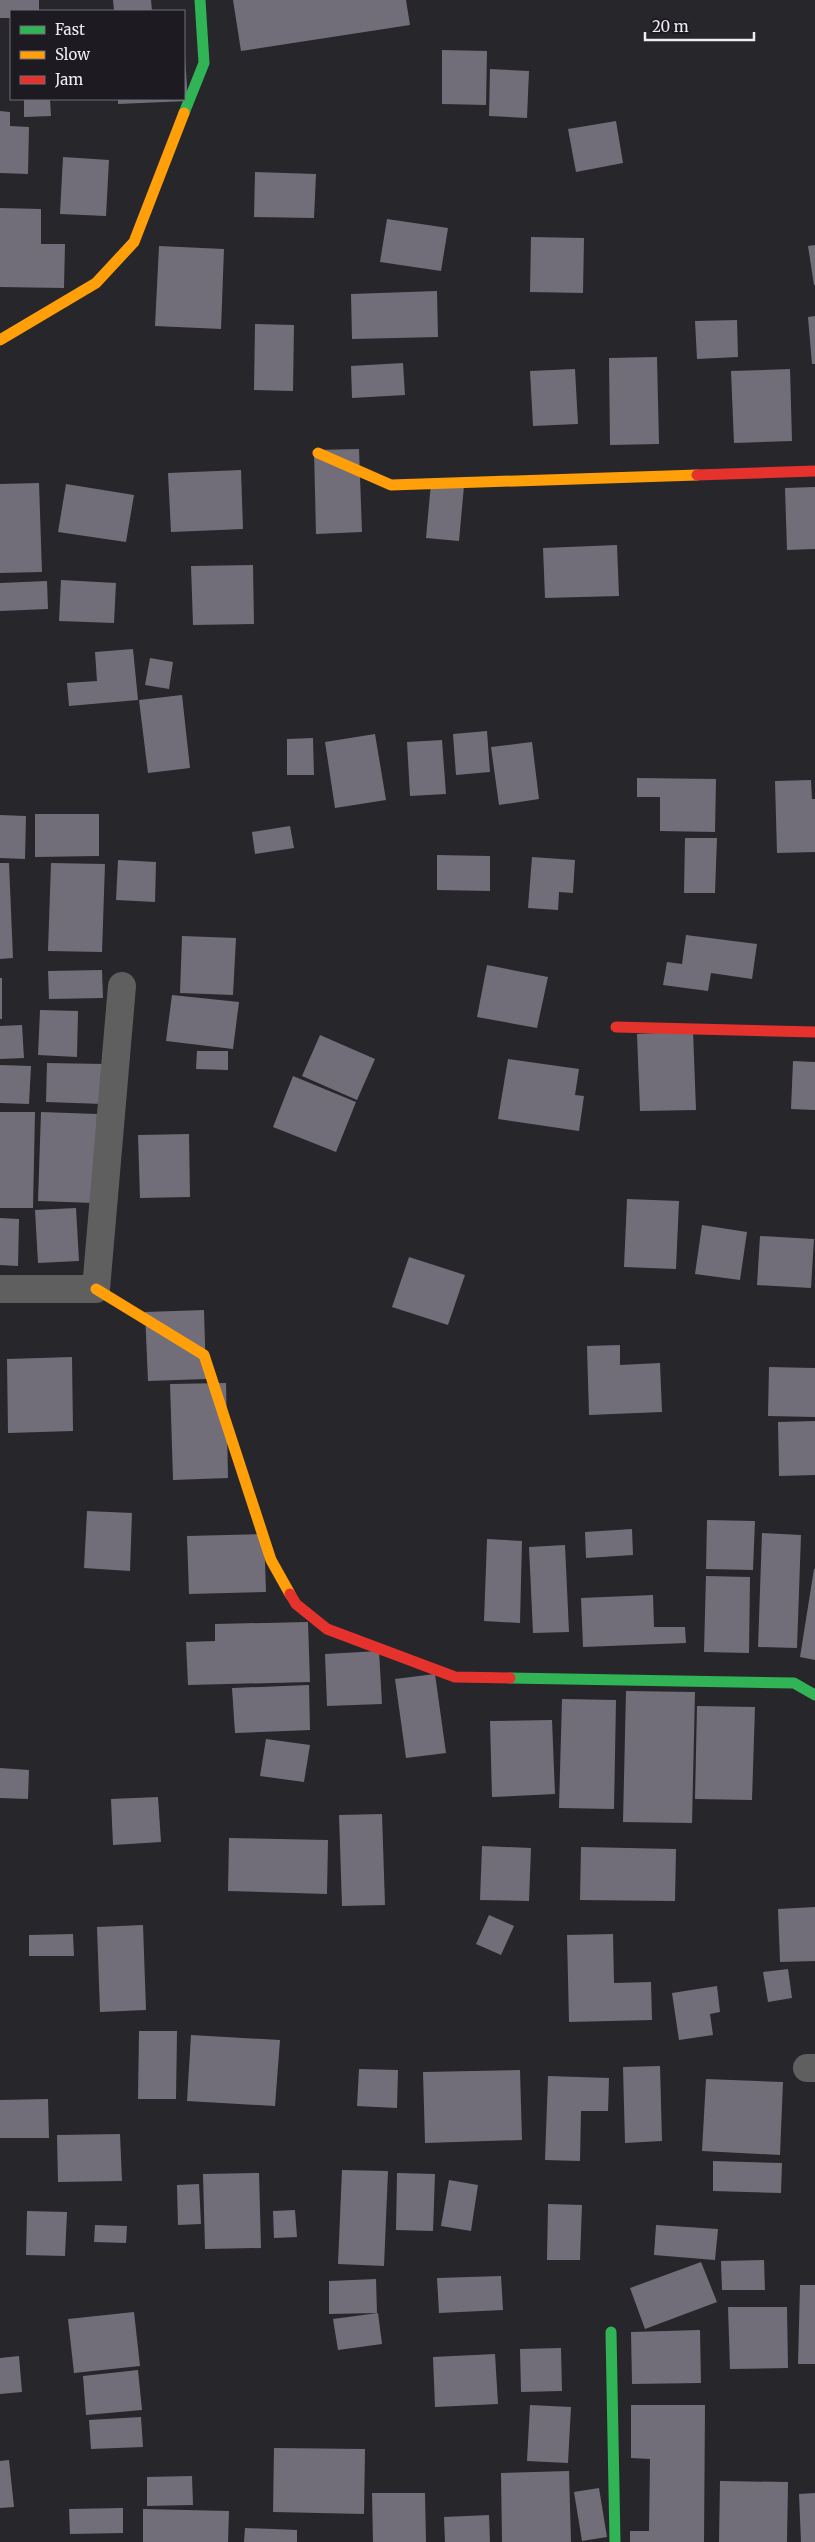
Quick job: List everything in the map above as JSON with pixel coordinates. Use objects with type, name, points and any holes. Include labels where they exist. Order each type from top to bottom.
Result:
[{"type":"street","points":[[0,340],[96,283],[134,242],[204,63],[200,0]]},
{"type":"street","points":[[318,453],[391,485],[815,471]]},
{"type":"street","points":[[96,1289],[122,986]]},
{"type":"street","points":[[616,1027],[815,1032]]},
{"type":"street","points":[[0,1289],[96,1289],[204,1355],[271,1560],[296,1604],[328,1629],[455,1677],[794,1683],[815,1695]]},
{"type":"street","points":[[611,2332],[615,2542]]},
{"type":"building","points":[[0,0],[39,0],[39,10],[10,10],[10,18],[0,18]]},
{"type":"building","points":[[113,0],[151,0],[152,10],[114,10]]},
{"type":"building","points":[[233,0],[406,0],[410,25],[241,51]]},
{"type":"building","points":[[442,50],[487,51],[486,105],[442,104]]},
{"type":"building","points":[[185,58],[188,101],[118,104],[118,100],[185,100]]},
{"type":"building","points":[[490,69],[529,71],[527,118],[489,116]]},
{"type":"building","points":[[24,100],[50,100],[51,116],[24,117]]},
{"type":"building","points":[[0,111],[10,112],[10,126],[29,127],[28,174],[0,173]]},
{"type":"building","points":[[616,121],[623,163],[576,172],[568,129]]},
{"type":"building","points":[[63,157],[109,160],[106,216],[60,214]]},
{"type":"building","points":[[255,172],[316,174],[314,218],[254,217]]},
{"type":"building","points":[[0,208],[41,209],[41,244],[65,244],[64,288],[0,287]]},
{"type":"building","points":[[387,219],[448,228],[441,271],[380,262]]},
{"type":"building","points":[[531,237],[584,238],[583,293],[530,292]]},
{"type":"building","points":[[815,245],[815,285],[814,285],[808,246]]},
{"type":"building","points":[[159,246],[224,249],[221,329],[155,326]]},
{"type":"building","points":[[437,291],[438,337],[352,339],[351,294]]},
{"type":"building","points":[[815,316],[815,364],[812,364],[808,317]]},
{"type":"building","points":[[737,320],[738,357],[697,359],[695,321]]},
{"type":"building","points":[[255,324],[294,325],[293,391],[254,390]]},
{"type":"building","points":[[657,357],[659,444],[610,445],[609,358]]},
{"type":"building","points":[[403,363],[405,395],[352,398],[351,366]]},
{"type":"building","points":[[575,369],[578,424],[533,426],[530,371]]},
{"type":"building","points":[[790,369],[792,441],[734,443],[731,371]]},
{"type":"building","points":[[359,449],[362,532],[316,534],[314,450]]},
{"type":"building","points":[[241,470],[243,529],[171,532],[168,473]]},
{"type":"building","points":[[39,483],[42,572],[0,573],[0,484]]},
{"type":"building","points":[[431,483],[464,486],[459,541],[426,538]]},
{"type":"building","points":[[66,484],[134,495],[126,542],[58,532]]},
{"type":"building","points":[[815,487],[815,549],[787,550],[785,488]]},
{"type":"building","points":[[617,545],[619,596],[545,598],[543,548]]},
{"type":"building","points":[[253,565],[254,624],[193,625],[191,566]]},
{"type":"building","points":[[61,580],[116,583],[114,623],[59,621]]},
{"type":"building","points":[[47,581],[48,609],[0,611],[0,583]]},
{"type":"building","points":[[133,649],[138,700],[69,706],[67,683],[97,681],[95,652]]},
{"type":"building","points":[[150,658],[173,662],[169,689],[145,685]]},
{"type":"building","points":[[182,695],[190,768],[148,773],[139,700]]},
{"type":"building","points":[[487,731],[490,772],[456,775],[453,734]]},
{"type":"building","points":[[375,734],[386,800],[335,808],[325,742]]},
{"type":"building","points":[[313,738],[314,775],[287,775],[287,739]]},
{"type":"building","points":[[442,740],[446,794],[410,796],[407,742]]},
{"type":"building","points":[[532,742],[539,799],[499,805],[491,747]]},
{"type":"building","points":[[637,778],[716,779],[715,832],[660,831],[660,797],[637,797]]},
{"type":"building","points":[[811,780],[812,799],[815,799],[815,852],[777,853],[775,781]]},
{"type":"building","points":[[35,814],[99,814],[99,856],[35,857]]},
{"type":"building","points":[[0,815],[26,816],[25,859],[0,858]]},
{"type":"building","points":[[290,826],[294,848],[255,854],[252,832]]},
{"type":"building","points":[[685,838],[717,838],[715,893],[684,893]]},
{"type":"building","points":[[437,855],[490,856],[490,891],[437,890]]},
{"type":"building","points":[[532,857],[575,860],[573,893],[559,892],[558,910],[528,908]]},
{"type":"building","points":[[118,860],[156,862],[155,902],[116,900]]},
{"type":"building","points":[[0,863],[9,863],[13,958],[0,959]]},
{"type":"building","points":[[51,863],[105,864],[102,952],[48,951]]},
{"type":"building","points":[[686,935],[757,944],[752,979],[711,973],[708,991],[663,985],[667,962],[682,964]]},
{"type":"building","points":[[182,936],[236,938],[233,995],[180,993]]},
{"type":"building","points":[[487,965],[548,977],[537,1028],[477,1017]]},
{"type":"building","points":[[102,970],[103,998],[49,999],[48,971]]},
{"type":"building","points":[[0,978],[2,978],[2,1019],[0,1019]]},
{"type":"building","points":[[172,995],[239,1002],[233,1049],[166,1041]]},
{"type":"building","points":[[40,1010],[78,1011],[77,1057],[38,1055]]},
{"type":"building","points":[[22,1025],[24,1058],[0,1059],[0,1026]]},
{"type":"building","points":[[693,1031],[696,1110],[640,1111],[637,1034]]},
{"type":"building","points":[[320,1035],[375,1059],[357,1100],[302,1076]]},
{"type":"building","points":[[197,1051],[228,1051],[228,1070],[196,1069]]},
{"type":"building","points":[[508,1059],[579,1069],[575,1095],[584,1096],[579,1131],[498,1119]]},
{"type":"building","points":[[793,1061],[815,1062],[815,1110],[791,1109]]},
{"type":"building","points":[[47,1063],[105,1064],[103,1104],[46,1102]]},
{"type":"building","points":[[0,1065],[31,1066],[29,1104],[0,1103]]},
{"type":"building","points":[[293,1076],[356,1102],[336,1152],[273,1127]]},
{"type":"building","points":[[0,1112],[35,1112],[33,1208],[0,1208]]},
{"type":"building","points":[[41,1112],[97,1114],[94,1203],[38,1201]]},
{"type":"building","points":[[189,1134],[190,1197],[140,1198],[138,1135]]},
{"type":"building","points":[[627,1199],[679,1201],[676,1269],[624,1267]]},
{"type":"building","points":[[76,1208],[79,1261],[38,1263],[35,1210]]},
{"type":"building","points":[[0,1218],[19,1219],[18,1266],[0,1265]]},
{"type":"building","points":[[702,1225],[747,1232],[740,1280],[695,1274]]},
{"type":"building","points":[[760,1236],[814,1239],[811,1288],[757,1285]]},
{"type":"building","points":[[409,1257],[465,1275],[448,1325],[392,1307]]},
{"type":"building","points":[[204,1310],[206,1379],[148,1381],[145,1312]]},
{"type":"building","points":[[620,1345],[620,1365],[660,1363],[662,1412],[589,1415],[587,1346]]},
{"type":"building","points":[[72,1357],[73,1431],[8,1433],[7,1359]]},
{"type":"building","points":[[769,1367],[815,1368],[815,1417],[768,1416]]},
{"type":"building","points":[[226,1383],[228,1478],[173,1480],[170,1384]]},
{"type":"building","points":[[815,1421],[815,1475],[779,1476],[778,1422]]},
{"type":"building","points":[[87,1511],[132,1513],[130,1571],[84,1568]]},
{"type":"building","points":[[707,1520],[755,1521],[753,1570],[706,1569]]},
{"type":"building","points":[[632,1529],[633,1555],[586,1558],[585,1532]]},
{"type":"building","points":[[762,1533],[801,1535],[797,1648],[758,1647]]},
{"type":"building","points":[[264,1534],[266,1592],[189,1594],[187,1536]]},
{"type":"building","points":[[487,1539],[522,1541],[520,1623],[484,1621]]},
{"type":"building","points":[[565,1545],[569,1632],[533,1633],[529,1547]]},
{"type":"building","points":[[815,1569],[815,1660],[800,1657]]},
{"type":"building","points":[[706,1576],[750,1577],[749,1653],[704,1652]]},
{"type":"building","points":[[653,1595],[654,1627],[685,1627],[686,1643],[583,1647],[581,1598]]},
{"type":"building","points":[[308,1622],[310,1682],[188,1685],[186,1642],[215,1641],[215,1624]]},
{"type":"building","points":[[379,1651],[382,1704],[327,1706],[325,1654]]},
{"type":"building","points":[[435,1674],[446,1753],[406,1758],[395,1679]]},
{"type":"building","points":[[309,1685],[310,1730],[235,1733],[232,1688]]},
{"type":"building","points":[[626,1691],[695,1692],[692,1823],[623,1822]]},
{"type":"building","points":[[562,1699],[616,1700],[614,1809],[559,1808]]},
{"type":"building","points":[[697,1706],[755,1707],[752,1800],[695,1799]]},
{"type":"building","points":[[552,1720],[555,1794],[492,1797],[490,1721]]},
{"type":"building","points":[[266,1739],[310,1745],[304,1782],[260,1776]]},
{"type":"building","points":[[0,1768],[29,1770],[28,1799],[0,1798]]},
{"type":"building","points":[[158,1797],[161,1842],[113,1845],[111,1799]]},
{"type":"building","points":[[382,1814],[385,1905],[342,1906],[339,1815]]},
{"type":"building","points":[[229,1838],[328,1840],[327,1894],[228,1891]]},
{"type":"building","points":[[482,1846],[531,1848],[529,1901],[480,1900]]},
{"type":"building","points":[[581,1847],[676,1849],[675,1901],[580,1900]]},
{"type":"building","points":[[815,1907],[815,1961],[780,1962],[778,1909]]},
{"type":"building","points":[[489,1915],[514,1926],[501,1955],[476,1944]]},
{"type":"building","points":[[143,1925],[146,2010],[100,2012],[97,1927]]},
{"type":"building","points":[[73,1934],[74,1956],[29,1956],[29,1935]]},
{"type":"building","points":[[613,1934],[614,1983],[651,1982],[652,2020],[569,2022],[567,1935]]},
{"type":"building","points":[[788,1969],[792,1998],[768,2002],[763,1972]]},
{"type":"building","points":[[717,1986],[720,2012],[710,2014],[713,2035],[679,2040],[672,1993]]},
{"type":"building","points":[[139,2031],[177,2031],[176,2099],[138,2099]]},
{"type":"building","points":[[191,2035],[280,2040],[275,2106],[187,2101]]},
{"type":"building","points":[[660,2066],[662,2141],[625,2143],[623,2067]]},
{"type":"building","points":[[359,2069],[398,2070],[397,2108],[357,2106]]},
{"type":"building","points":[[520,2070],[522,2140],[425,2143],[423,2072]]},
{"type":"building","points":[[548,2076],[609,2078],[608,2111],[581,2111],[580,2161],[545,2160]]},
{"type":"building","points":[[706,2079],[783,2082],[780,2155],[702,2151]]},
{"type":"building","points":[[48,2099],[49,2138],[0,2138],[0,2100]]},
{"type":"building","points":[[120,2134],[122,2181],[58,2182],[57,2135]]},
{"type":"building","points":[[713,2161],[782,2163],[781,2193],[713,2191]]},
{"type":"building","points":[[342,2170],[388,2171],[384,2266],[338,2264]]},
{"type":"building","points":[[259,2173],[261,2248],[205,2249],[203,2174]]},
{"type":"building","points":[[397,2173],[435,2174],[433,2231],[396,2230]]},
{"type":"building","points":[[449,2180],[478,2185],[471,2231],[441,2226]]},
{"type":"building","points":[[199,2184],[201,2224],[178,2225],[177,2185]]},
{"type":"building","points":[[548,2204],[582,2205],[580,2260],[547,2260]]},
{"type":"building","points":[[295,2210],[297,2237],[274,2238],[273,2211]]},
{"type":"building","points":[[27,2211],[67,2212],[65,2256],[26,2255]]},
{"type":"building","points":[[95,2225],[127,2226],[126,2243],[94,2242]]},
{"type":"building","points":[[656,2225],[718,2229],[715,2260],[654,2255]]},
{"type":"building","points":[[764,2260],[765,2290],[722,2290],[721,2261]]},
{"type":"building","points":[[701,2262],[717,2302],[645,2329],[630,2288]]},
{"type":"building","points":[[501,2276],[503,2310],[439,2313],[437,2278]]},
{"type":"building","points":[[376,2279],[377,2313],[329,2314],[329,2281]]},
{"type":"building","points":[[800,2285],[815,2285],[815,2364],[798,2364]]},
{"type":"building","points":[[728,2307],[787,2307],[788,2368],[730,2369]]},
{"type":"building","points":[[134,2312],[140,2366],[74,2373],[68,2319]]},
{"type":"building","points":[[378,2313],[382,2344],[338,2350],[333,2319]]},
{"type":"building","points":[[700,2330],[701,2383],[632,2384],[631,2332]]},
{"type":"building","points":[[561,2348],[562,2391],[521,2392],[520,2349]]},
{"type":"building","points":[[495,2354],[498,2404],[435,2407],[433,2357]]},
{"type":"building","points":[[19,2356],[22,2392],[0,2394],[0,2358]]},
{"type":"building","points":[[138,2370],[142,2410],[86,2415],[83,2376]]},
{"type":"building","points":[[530,2405],[571,2407],[568,2463],[527,2461]]},
{"type":"building","points":[[631,2405],[705,2405],[704,2542],[630,2542],[630,2531],[649,2531],[650,2459],[631,2458]]},
{"type":"building","points":[[141,2417],[143,2447],[91,2449],[89,2420]]},
{"type":"building","points":[[274,2448],[365,2449],[364,2514],[273,2512]]},
{"type":"building","points":[[9,2460],[14,2507],[0,2508],[0,2461]]},
{"type":"building","points":[[569,2471],[571,2542],[502,2542],[501,2473]]},
{"type":"building","points":[[192,2476],[193,2505],[147,2506],[147,2477]]},
{"type":"building","points":[[720,2481],[788,2482],[787,2542],[719,2542]]},
{"type":"building","points":[[599,2488],[607,2537],[582,2541],[574,2492]]},
{"type":"building","points":[[372,2493],[425,2493],[426,2542],[373,2542]]},
{"type":"building","points":[[815,2493],[815,2542],[801,2542],[799,2494]]},
{"type":"building","points":[[123,2508],[123,2533],[70,2534],[69,2509]]},
{"type":"building","points":[[143,2509],[229,2511],[228,2542],[143,2542]]},
{"type":"building","points":[[489,2515],[490,2542],[445,2542],[444,2517]]},
{"type":"building","points":[[245,2528],[297,2530],[297,2542],[244,2542]]},
{"type":"traffic: fast","points":[[184,113],[204,63],[200,0]]},
{"type":"traffic: fast","points":[[510,1678],[794,1683],[815,1695]]},
{"type":"traffic: fast","points":[[611,2332],[615,2542]]},
{"type":"traffic: slow","points":[[0,340],[96,283],[134,242],[184,113]]},
{"type":"traffic: slow","points":[[318,453],[391,485],[697,475]]},
{"type":"traffic: slow","points":[[96,1289],[204,1355],[271,1560],[290,1594]]},
{"type":"traffic: jam","points":[[697,475],[815,471]]},
{"type":"traffic: jam","points":[[616,1027],[815,1032]]},
{"type":"traffic: jam","points":[[290,1594],[296,1604],[327,1629],[455,1677],[510,1678]]}]
